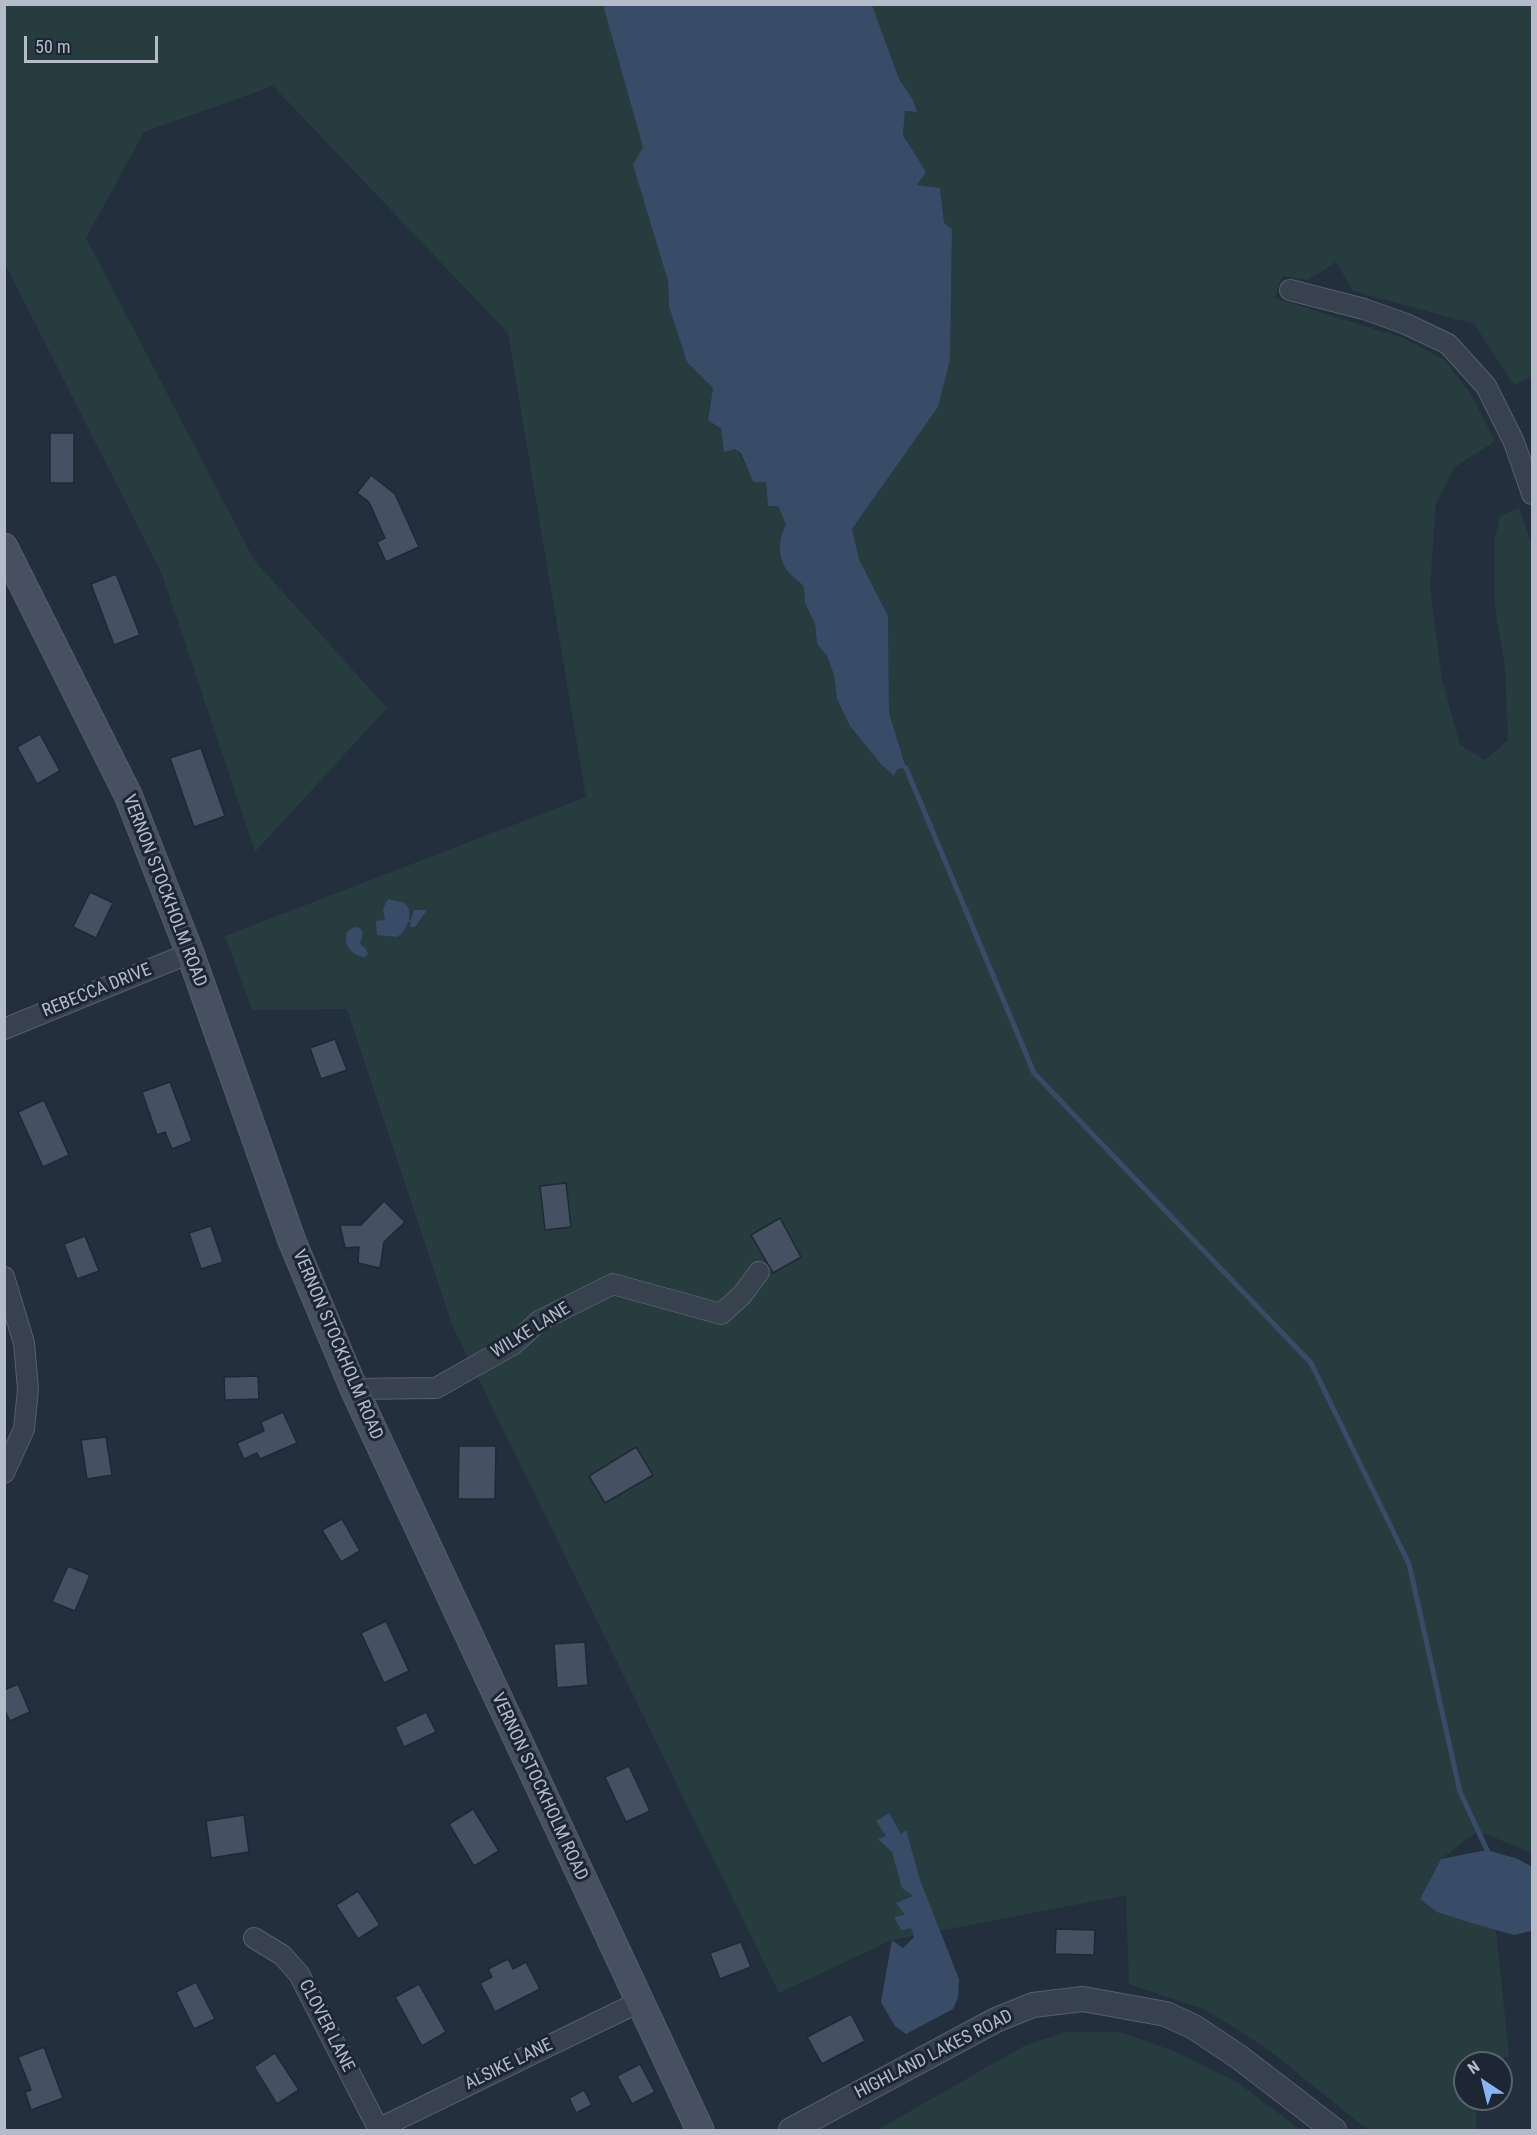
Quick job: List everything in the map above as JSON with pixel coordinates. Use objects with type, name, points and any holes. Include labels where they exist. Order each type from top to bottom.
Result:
[{"type":"main road","name":"VERNON STOCKHOLM ROAD","points":[[4,547],[128,795],[190,953],[292,1241],[354,1389],[700,2130]]},
{"type":"street","points":[[1290,290],[1364,309],[1406,324],[1448,344],[1486,386],[1514,442],[1533,494]]},
{"type":"street","name":"REBECCA DRIVE","points":[[4,1029],[190,953]]},
{"type":"street","name":"WILKE LANE","points":[[354,1389],[436,1388],[514,1344],[539,1321],[613,1284],[639,1289],[721,1314],[742,1294],[759,1272]]},
{"type":"street","points":[[4,1277],[24,1343],[28,1389],[24,1429],[4,1473]]},
{"type":"street","name":"CLOVER LANE","points":[[254,1938],[282,1955],[299,1974],[379,2129]]},
{"type":"street","name":"HIGHLAND LAKES ROAD","points":[[790,2130],[996,2020],[1033,2005],[1083,1999],[1166,2014],[1194,2027],[1239,2057],[1334,2130]]},
{"type":"street","name":"ALSIKE LANE","points":[[379,2129],[639,2002]]},
{"type":"green space","points":[[5,5],[603,5],[644,147],[633,165],[668,281],[669,307],[687,362],[713,388],[708,420],[723,432],[735,447],[753,482],[766,482],[768,506],[778,506],[786,526],[790,574],[804,587],[805,603],[815,624],[817,644],[827,656],[834,675],[837,699],[850,726],[880,763],[897,769],[906,768],[889,713],[888,616],[859,559],[852,529],[938,407],[950,360],[952,229],[944,223],[940,189],[917,185],[925,172],[903,134],[905,111],[917,112],[913,100],[899,79],[872,5],[1532,5],[1532,376],[1514,385],[1474,324],[1353,291],[1336,262],[1308,280],[1282,276],[1275,298],[1403,338],[1445,360],[1473,398],[1495,441],[1455,467],[1436,503],[1430,588],[1442,680],[1460,745],[1485,760],[1508,740],[1505,667],[1495,608],[1494,541],[1500,516],[1519,508],[1532,545],[1532,1853],[1478,1831],[1441,1859],[1420,1899],[1447,1915],[1496,1929],[1508,2051],[1453,2051],[1453,2111],[1476,2111],[1476,2130],[1368,2130],[1265,2047],[1204,2009],[1129,1984],[1126,1895],[892,1940],[779,1993],[453,1327],[347,1009],[252,1010],[225,936],[586,797],[508,333],[273,86],[144,132],[86,238],[254,560],[387,708],[255,852],[162,574],[5,264]]},
{"type":"green space","points":[[1065,2032],[1120,2032],[1176,2052],[1237,2082],[1301,2130],[877,2130],[1022,2047]]},
{"type":"water","points":[[603,5],[872,5],[899,79],[913,100],[917,112],[905,111],[903,135],[926,172],[917,185],[940,188],[944,223],[952,229],[950,360],[938,407],[852,529],[859,559],[888,616],[889,713],[906,768],[897,769],[894,776],[880,763],[850,726],[837,699],[834,675],[827,656],[817,644],[815,624],[805,603],[804,587],[786,569],[781,557],[781,537],[786,525],[778,506],[768,506],[766,482],[753,482],[741,453],[735,449],[724,452],[721,429],[708,420],[713,388],[687,362],[669,307],[668,281],[633,165],[643,147]]},
{"type":"water","points":[[388,899],[405,903],[409,909],[409,920],[414,910],[427,910],[415,927],[410,927],[411,922],[409,921],[397,937],[377,935],[376,921],[385,920],[383,909]]},
{"type":"water","points":[[354,927],[360,928],[363,933],[360,944],[368,954],[365,957],[353,952],[346,941],[347,932]]},
{"type":"water","points":[[889,1813],[901,1834],[906,1830],[920,1880],[959,1979],[958,1997],[953,2009],[906,2034],[895,2026],[881,2002],[892,1940],[903,1948],[914,1937],[911,1928],[901,1930],[894,1917],[905,1915],[896,1903],[913,1896],[902,1888],[892,1852],[878,1839],[886,1836],[876,1821]]},
{"type":"water","points":[[1487,1850],[1518,1859],[1532,1867],[1531,1931],[1514,1935],[1468,1922],[1437,1912],[1420,1899],[1441,1859]]},
{"type":"building","points":[[50,433],[74,433],[74,483],[50,483]]},
{"type":"building","points":[[371,475],[395,494],[419,547],[386,562],[377,542],[385,538],[369,502],[357,493]]},
{"type":"building","points":[[116,574],[140,635],[114,645],[91,584]]},
{"type":"building","points":[[40,734],[60,771],[37,784],[17,747]]},
{"type":"building","points":[[201,748],[225,816],[194,827],[170,758]]},
{"type":"building","points":[[90,892],[113,903],[96,938],[73,927]]},
{"type":"building","points":[[335,1039],[347,1070],[321,1079],[310,1048]]},
{"type":"building","points":[[170,1082],[192,1141],[172,1149],[165,1132],[157,1135],[142,1092]]},
{"type":"building","points":[[44,1100],[69,1155],[43,1167],[18,1112]]},
{"type":"building","points":[[566,1183],[571,1227],[545,1230],[540,1186]]},
{"type":"building","points":[[384,1201],[405,1222],[384,1242],[380,1268],[358,1263],[359,1247],[345,1248],[340,1225],[361,1225]]},
{"type":"building","points":[[780,1218],[801,1257],[773,1273],[751,1235]]},
{"type":"building","points":[[211,1226],[223,1262],[201,1269],[189,1233]]},
{"type":"building","points":[[85,1236],[99,1271],[77,1279],[64,1244]]},
{"type":"building","points":[[258,1376],[259,1399],[225,1400],[224,1377]]},
{"type":"building","points":[[283,1412],[297,1443],[260,1459],[257,1453],[244,1459],[237,1443],[264,1431],[261,1422]]},
{"type":"building","points":[[106,1437],[112,1475],[87,1479],[81,1440]]},
{"type":"building","points":[[459,1446],[496,1446],[495,1499],[458,1499]]},
{"type":"building","points":[[636,1447],[653,1475],[605,1503],[589,1476]]},
{"type":"building","points":[[342,1519],[360,1551],[341,1562],[322,1530]]},
{"type":"building","points":[[68,1566],[90,1575],[75,1611],[52,1602]]},
{"type":"building","points":[[386,1621],[409,1671],[384,1683],[361,1633]]},
{"type":"building","points":[[585,1642],[588,1685],[557,1688],[554,1644]]},
{"type":"building","points":[[18,1684],[30,1712],[10,1721],[4,1709],[4,1690]]},
{"type":"building","points":[[426,1712],[436,1732],[404,1747],[395,1727]]},
{"type":"building","points":[[629,1766],[650,1811],[626,1822],[605,1777]]},
{"type":"building","points":[[473,1809],[499,1851],[474,1866],[449,1824]]},
{"type":"building","points":[[244,1815],[249,1852],[211,1858],[206,1821]]},
{"type":"building","points":[[358,1891],[380,1925],[358,1939],[336,1905]]},
{"type":"building","points":[[1056,1929],[1095,1930],[1094,1955],[1055,1954]]},
{"type":"building","points":[[741,1942],[751,1967],[720,1979],[710,1953]]},
{"type":"building","points":[[508,1959],[513,1969],[526,1962],[540,1989],[495,2012],[480,1983],[492,1977],[488,1969]]},
{"type":"building","points":[[196,1982],[215,2019],[194,2029],[176,1992]]},
{"type":"building","points":[[419,1984],[446,2032],[422,2046],[395,1997]]},
{"type":"building","points":[[851,2014],[865,2041],[822,2064],[807,2037]]},
{"type":"building","points":[[44,2047],[63,2098],[31,2110],[25,2092],[31,2090],[18,2057]]},
{"type":"building","points":[[275,2053],[299,2090],[277,2104],[254,2067]]},
{"type":"building","points":[[640,2064],[655,2092],[632,2104],[617,2076]]},
{"type":"building","points":[[584,2090],[592,2105],[576,2113],[569,2098]]},
{"type":"waterway","points":[[906,768],[1034,1073],[1311,1363],[1409,1564],[1460,1792],[1487,1850]]}]
